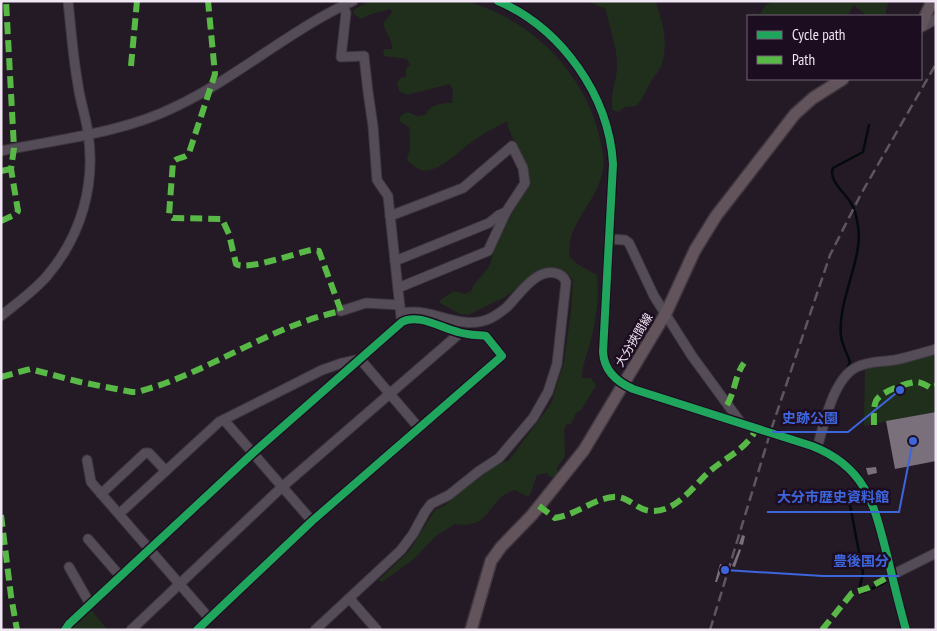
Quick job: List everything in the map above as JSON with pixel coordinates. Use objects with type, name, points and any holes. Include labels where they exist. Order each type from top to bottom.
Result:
[{"type":"main road","points":[[922,24],[932,1]]},
{"type":"main road","name":"大分挾間線","points":[[471,630],[485,576],[491,561],[501,547],[532,515],[579,456],[666,313],[695,250],[724,205],[795,114],[820,93],[841,80]]},
{"type":"street","points":[[1,316],[46,277],[62,255],[79,224],[89,189],[88,134],[77,83],[68,1]]},
{"type":"street","points":[[1,151],[142,122],[179,106],[353,1]]},
{"type":"street","points":[[498,1],[523,14],[553,38],[578,67],[598,104],[606,126],[612,155],[603,357],[608,371],[623,384],[638,391],[816,448],[843,463],[865,487],[876,512],[906,630]]},
{"type":"street","points":[[343,6],[346,13],[341,57],[364,56],[377,180],[388,196],[402,322]]},
{"type":"street","points":[[922,26],[936,19]]},
{"type":"street","points":[[390,216],[463,188],[512,146],[523,168],[525,183],[506,212],[488,251],[398,288]]},
{"type":"street","points":[[395,261],[489,223],[506,212]]},
{"type":"street","points":[[609,239],[628,242],[654,296],[695,360],[741,423]]},
{"type":"street","points":[[315,630],[407,544],[431,504],[449,495],[499,458],[537,412],[548,392],[557,364],[561,344],[566,282],[563,276],[555,273],[548,272],[540,275],[529,283],[500,312],[479,322],[466,323],[423,312],[366,304],[341,311]]},
{"type":"street","points":[[65,630],[90,604],[253,453],[402,322],[407,319],[417,319],[460,333],[486,336],[502,356],[312,521],[196,630]]},
{"type":"street","points":[[131,630],[282,487],[460,333]]},
{"type":"street","points":[[816,448],[835,394],[849,372],[864,364],[893,360],[936,350]]},
{"type":"street","points":[[360,359],[419,428]]},
{"type":"street","points":[[119,514],[224,420],[322,370],[360,359]]},
{"type":"street","points":[[224,420],[312,521]]},
{"type":"street","points":[[101,494],[145,453],[149,453],[166,472]]},
{"type":"street","points":[[87,460],[91,482],[209,618]]},
{"type":"street","points":[[88,538],[120,576]]},
{"type":"street","points":[[892,575],[936,553]]},
{"type":"street","points":[[69,567],[90,604]]},
{"type":"street","points":[[350,598],[377,630]]},
{"type":"green space","points":[[370,1],[465,1],[492,10],[533,35],[568,70],[581,90],[592,112],[604,160],[601,178],[571,237],[569,256],[577,264],[597,275],[596,311],[582,378],[591,378],[596,386],[581,410],[576,413],[571,424],[567,424],[564,429],[565,456],[557,468],[557,477],[550,477],[547,473],[537,475],[530,495],[526,496],[515,490],[506,494],[483,518],[476,522],[467,525],[455,524],[436,536],[415,558],[382,582],[379,580],[409,551],[435,510],[445,505],[492,466],[509,460],[551,404],[564,362],[573,280],[565,271],[541,270],[530,276],[521,286],[505,297],[468,315],[460,314],[440,303],[439,301],[454,291],[465,294],[471,291],[489,266],[495,243],[529,186],[528,169],[512,137],[507,121],[477,138],[437,167],[421,170],[408,162],[407,157],[410,150],[409,127],[400,122],[400,117],[408,112],[417,116],[425,115],[430,108],[436,105],[452,103],[453,90],[450,84],[411,94],[399,91],[397,83],[400,78],[406,77],[406,69],[410,65],[407,59],[384,56],[383,52],[385,49],[392,49],[383,23],[392,13],[391,9],[371,14],[361,19],[354,14],[353,10]]},
{"type":"green space","points":[[587,1],[655,1],[664,34],[665,50],[659,70],[636,106],[625,107],[618,112],[613,110],[612,99],[617,67],[615,45],[606,9]]},
{"type":"green space","points":[[774,1],[889,1],[886,15],[866,15],[854,5],[849,13],[845,15],[759,15],[766,5]]},
{"type":"green space","points":[[936,354],[936,412],[864,426],[865,368],[895,364]]},
{"type":"green space","points":[[90,609],[108,630],[69,630]]},
{"type":"building","points":[[936,412],[936,461],[895,469],[886,421]]},
{"type":"building","points":[[876,467],[877,473],[868,475],[866,468]]},
{"type":"building","points":[[742,535],[745,536],[743,545],[739,544]]},
{"type":"building","points":[[739,549],[741,550],[735,567],[732,566]]},
{"type":"building","points":[[720,564],[723,565],[717,582],[715,582]]},
{"type":"waterway","points":[[847,369],[850,362],[843,346],[841,322],[859,238],[856,214],[852,205],[835,182],[832,173],[833,168],[863,152],[869,125]]},
{"type":"waterway","points":[[856,490],[850,500],[850,505],[863,573],[860,586]]},
{"type":"waterway","points":[[862,593],[886,582]]},
{"type":"railway","points":[[710,630],[772,427],[830,255],[861,194],[936,64]]},
{"type":"marked path","points":[[1,221],[16,214],[18,211],[11,169],[14,148],[6,1]]},
{"type":"marked path","points":[[131,66],[137,1]]},
{"type":"marked path","points":[[1,377],[30,369],[80,382],[138,392],[192,372],[297,324],[341,311],[319,251],[311,250],[242,266],[236,264],[229,234],[222,219],[173,218],[169,215],[173,162],[189,153],[215,74],[208,1]]},
{"type":"marked path","points":[[1,171],[11,169]]},
{"type":"marked path","points":[[727,405],[744,363]]},
{"type":"marked path","points":[[874,425],[875,404],[883,394],[900,386],[916,382],[931,388],[936,386]]},
{"type":"marked path","points":[[539,506],[555,518],[570,514],[606,498],[618,497],[642,509],[661,510],[684,497],[710,471],[745,444],[754,433]]},
{"type":"marked path","points":[[1,515],[17,630]]},
{"type":"marked path","points":[[822,630],[852,593],[868,588],[892,575]]},
{"type":"cycle path","points":[[498,1],[521,13],[542,28],[561,46],[578,67],[602,113],[609,138],[613,164],[603,352],[606,365],[612,375],[633,389],[812,446],[845,465],[856,476],[872,504],[906,630]]},
{"type":"cycle path","points":[[65,630],[69,624],[253,453],[402,322],[415,319],[422,320],[461,333],[486,336],[502,356],[312,521],[197,630]]},
{"type":"place","name":"史跡公園","points":[[900,390]]},
{"type":"place","name":"大分市歴史資料館","points":[[913,441]]},
{"type":"place","name":"豊後国分","points":[[725,570]]}]
